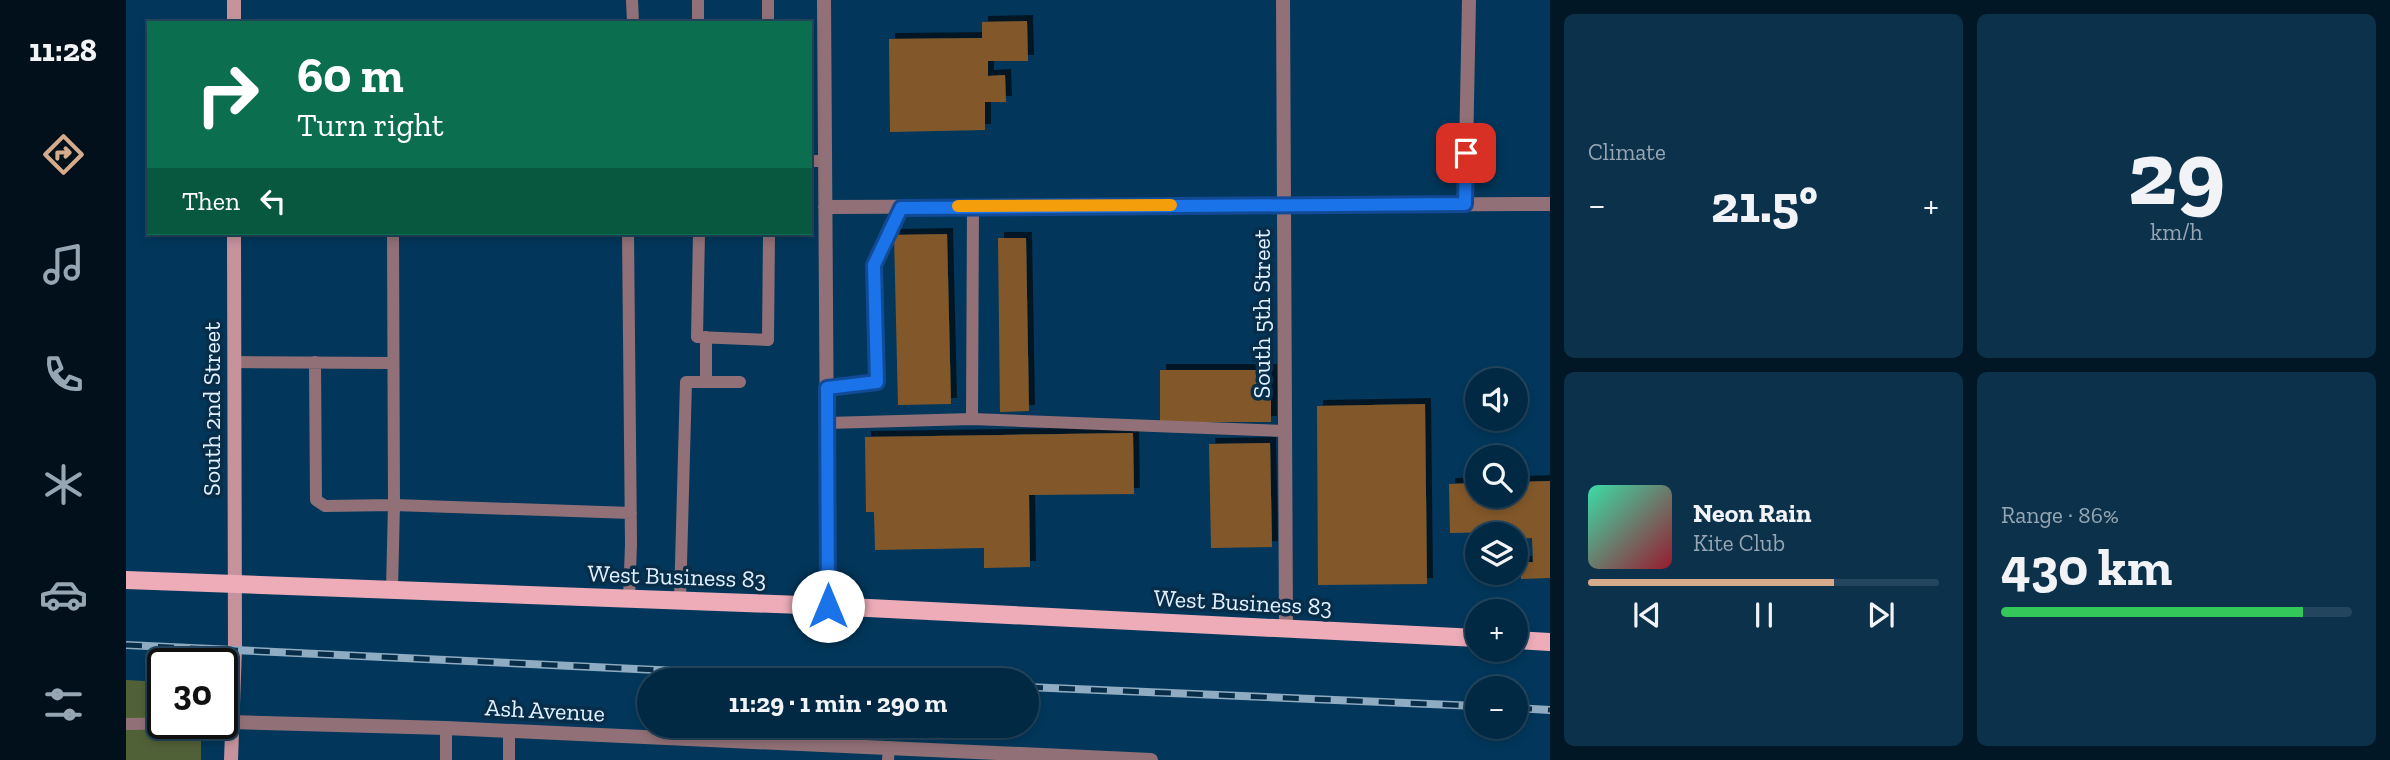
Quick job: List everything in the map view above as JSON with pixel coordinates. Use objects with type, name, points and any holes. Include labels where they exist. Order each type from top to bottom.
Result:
[{"type":"main road","points":[[234,0],[234,21]]},
{"type":"main road","name":"South 2nd Street","points":[[234,235],[235,648]]},
{"type":"main road","name":"West Business 83","points":[[126,580],[828,606],[1465,637]]},
{"type":"main road","points":[[1528,641],[1550,642]]},
{"type":"main road","name":"South 2nd Street","points":[[227,739],[231,760]]},
{"type":"street","points":[[824,0],[818,161],[825,207],[828,606]]},
{"type":"street","name":"South 5th Street","points":[[1283,0],[1286,628]]},
{"type":"street","points":[[1465,204],[1469,0]]},
{"type":"street","points":[[825,207],[1550,204]]},
{"type":"street","name":"Ash Avenue","points":[[238,723],[446,728],[888,754],[1151,760]]},
{"type":"lane","points":[[632,0],[633,21]]},
{"type":"lane","points":[[698,0],[698,21]]},
{"type":"lane","points":[[768,0],[768,21]]},
{"type":"lane","points":[[972,419],[973,206]]},
{"type":"lane","points":[[827,388],[877,382],[874,265],[901,208]]},
{"type":"lane","points":[[392,590],[393,235]]},
{"type":"lane","points":[[628,235],[631,513],[629,599]]},
{"type":"lane","points":[[699,235],[698,337],[768,340],[769,235]]},
{"type":"lane","points":[[706,337],[706,382]]},
{"type":"lane","points":[[234,362],[393,362]]},
{"type":"lane","points":[[315,362],[316,500],[325,506],[394,505],[631,513]]},
{"type":"lane","points":[[680,600],[686,382],[740,382]]},
{"type":"lane","points":[[827,423],[972,419],[1285,430]]},
{"type":"lane","points":[[126,724],[147,724]]},
{"type":"lane","points":[[446,728],[446,760]]},
{"type":"lane","points":[[509,731],[509,760]]},
{"type":"green space","points":[[126,680],[147,681],[147,739],[201,739],[201,760],[126,760]]},
{"type":"building","points":[[1027,21],[1028,61],[988,61],[988,76],[1005,75],[1006,102],[985,102],[985,130],[890,132],[889,39],[982,38],[982,22]]},
{"type":"building","points":[[947,234],[951,404],[898,405],[894,235]]},
{"type":"building","points":[[998,238],[1026,238],[1029,411],[1000,412]]},
{"type":"building","points":[[1160,370],[1271,370],[1271,422],[1160,422]]},
{"type":"building","points":[[1425,404],[1427,584],[1318,585],[1317,406]]},
{"type":"building","points":[[1133,433],[1134,494],[1029,495],[1030,567],[984,568],[984,548],[875,550],[874,512],[866,512],[865,437]]},
{"type":"building","points":[[1270,443],[1272,547],[1211,548],[1209,444]]},
{"type":"building","points":[[1550,481],[1550,578],[1528,579],[1528,562],[1533,562],[1528,522],[1465,522],[1465,533],[1450,533],[1449,484],[1465,483],[1465,508],[1528,508],[1528,482]]},
{"type":"railway","points":[[126,645],[637,669]]},
{"type":"railway","points":[[1039,688],[1465,705]]},
{"type":"railway","points":[[1528,709],[1550,710]]},
{"type":"slow traffic","points":[[958,206],[1171,205]]},
{"type":"route","points":[[828,606],[827,388],[877,382],[874,265],[901,208],[1465,204],[1466,153]]}]
